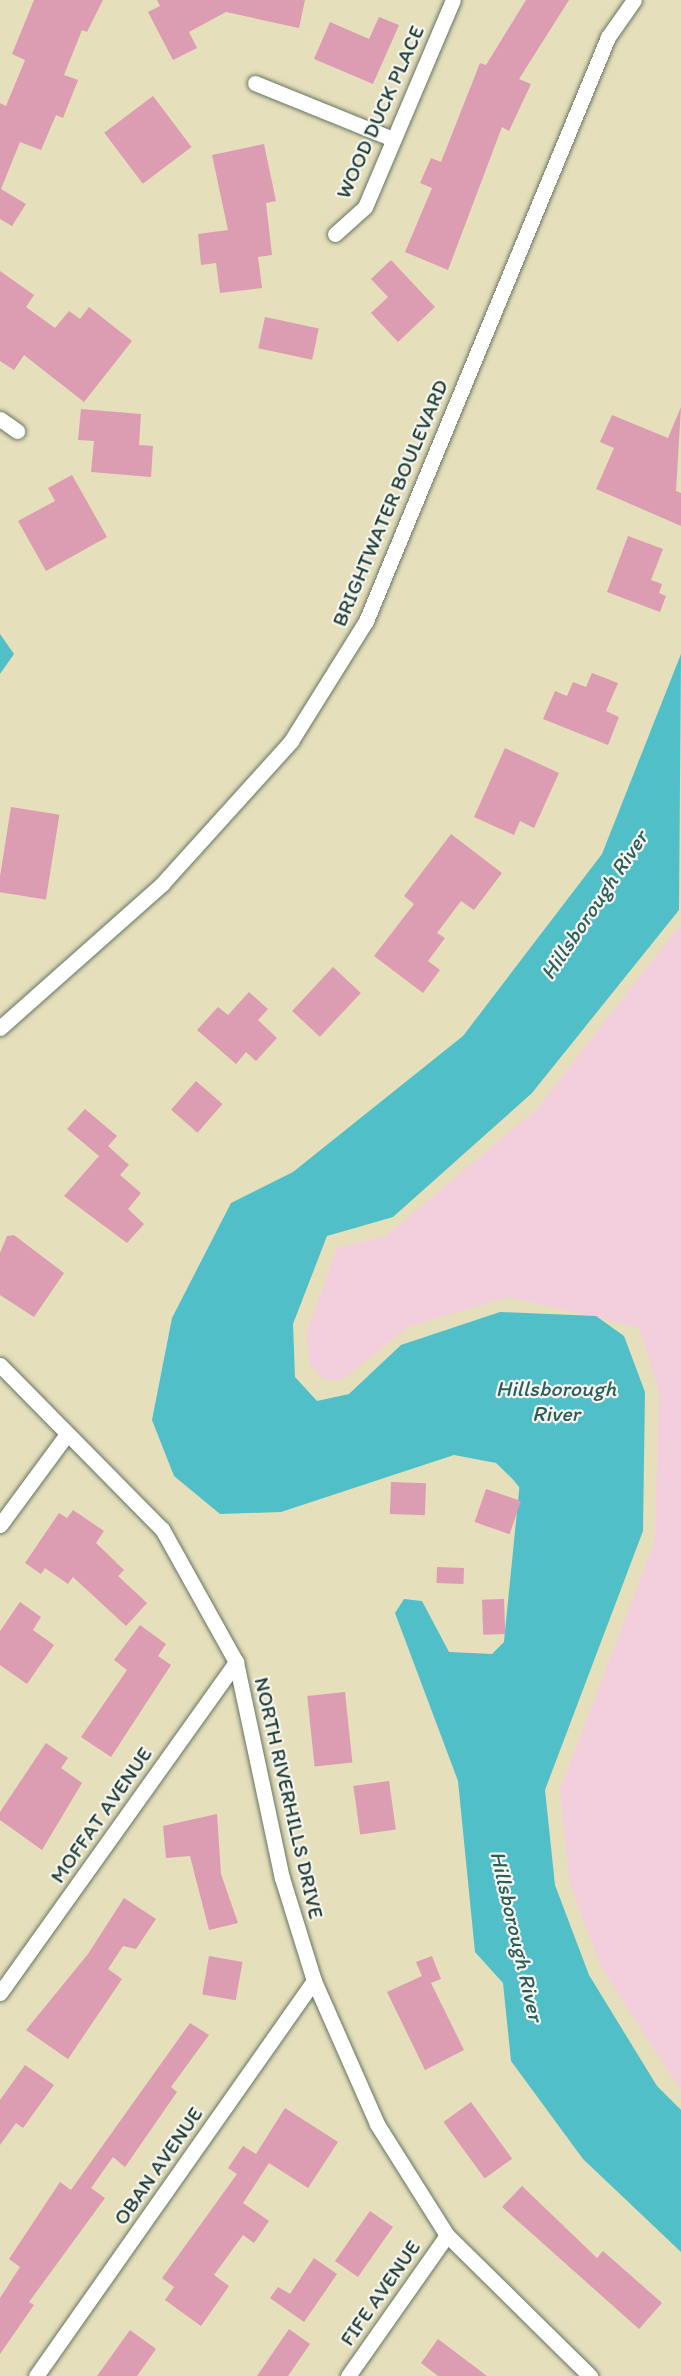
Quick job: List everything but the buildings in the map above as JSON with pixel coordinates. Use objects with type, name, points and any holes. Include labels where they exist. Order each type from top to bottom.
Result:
[{"type":"street","name":"WOOD DUCK PLACE","points":[[335,234],[365,207],[453,0]]},
{"type":"street","name":"BRIGHTWATER BOULEVARD","points":[[0,1028],[162,884],[291,741],[366,621],[608,37],[634,0]]},
{"type":"street","points":[[255,82],[393,139]]},
{"type":"street","points":[[0,419],[17,431]]},
{"type":"street","name":"NORTH RIVERHILLS DRIVE","points":[[0,1365],[162,1529],[236,1662],[282,1878],[314,1981],[377,2124],[447,2235],[590,2376]]},
{"type":"street","points":[[0,1524],[67,1434]]},
{"type":"street","name":"MOFFAT AVENUE","points":[[0,1993],[236,1662]]},
{"type":"street","name":"OBAN AVENUE","points":[[36,2376],[314,1981]]},
{"type":"street","name":"FIFE AVENUE","points":[[348,2376],[447,2235]]},
{"type":"shaded area","points":[[681,924],[681,2091],[601,1967],[569,1881],[560,1790],[655,1541],[659,1392],[639,1328],[508,1297],[408,1327],[342,1380],[324,1379],[310,1366],[306,1334],[337,1248],[386,1236],[538,1108]]},
{"type":"water","points":[[0,634],[14,654],[0,674]]},
{"type":"water","name":"Hillsborough River","points":[[681,654],[679,910],[532,1093],[393,1217],[327,1236],[293,1324],[295,1377],[317,1401],[349,1394],[401,1345],[500,1312],[596,1316],[624,1336],[645,1392],[643,1531],[545,1790],[555,1885],[589,1975],[657,2086],[681,2110],[681,2252],[583,2159],[511,2061],[503,1983],[475,1952],[458,1781],[395,1613],[404,1599],[422,1601],[449,1652],[492,1654],[516,1630],[548,1513],[496,1463],[454,1455],[281,1512],[220,1514],[174,1476],[152,1420],[172,1318],[231,1203],[293,1172],[463,1036],[602,854]]},
{"type":"waterway","name":"Hillsborough River","points":[[520,1461],[537,1482],[521,1641]]}]
